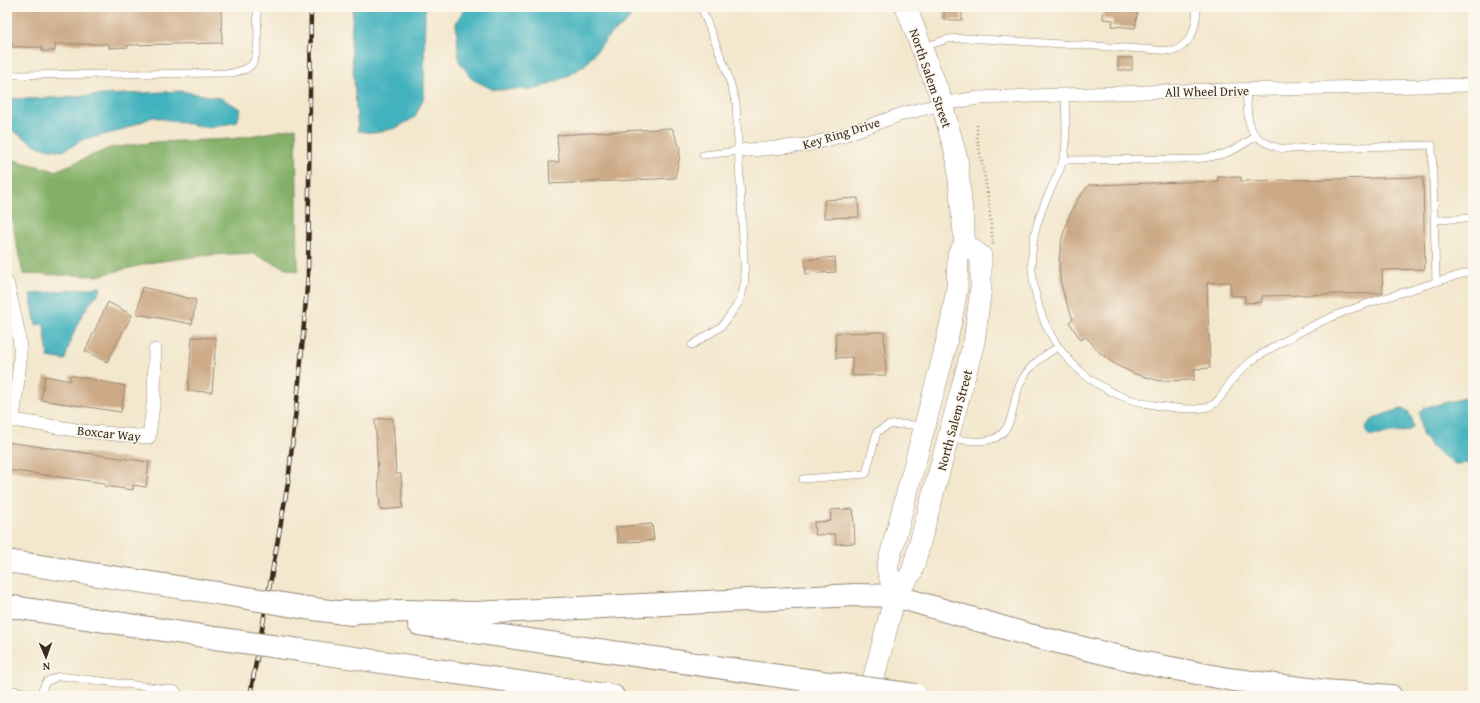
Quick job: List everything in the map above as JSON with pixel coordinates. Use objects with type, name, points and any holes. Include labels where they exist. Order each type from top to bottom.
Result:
[{"type":"highway","points":[[7,561],[306,608],[917,696]]},
{"type":"highway","points":[[338,612],[474,613],[848,595],[895,596],[1029,635],[1145,663],[1274,686],[1391,696]]},
{"type":"highway","points":[[7,606],[613,696]]},
{"type":"main road","name":"North Salem Street","points":[[895,596],[887,568],[952,317],[957,288],[958,255],[965,244],[957,159],[939,93],[906,7]]},
{"type":"main road","name":"North Salem Street","points":[[869,696],[895,596],[912,572],[971,357],[979,309],[981,256],[965,244]]},
{"type":"main road","points":[[949,438],[941,431],[940,425],[955,363],[952,317]]},
{"type":"street","name":"All Wheel Drive","points":[[942,104],[978,98],[1065,94],[1473,85]]},
{"type":"street","name":"Key Ring Drive","points":[[739,151],[807,145],[841,136],[902,114],[942,104]]},
{"type":"street","points":[[7,283],[20,346],[20,366],[10,419]]},
{"type":"street","name":"Boxcar Way","points":[[10,419],[82,431],[149,437],[154,397],[155,350]]},
{"type":"lane","points":[[7,75],[232,73],[243,70],[252,65],[257,51],[257,7]]},
{"type":"lane","points":[[692,345],[722,326],[740,301],[745,281],[736,103],[721,55],[701,7]]},
{"type":"lane","points":[[922,48],[948,39],[965,38],[1174,51],[1181,48],[1189,41],[1193,31],[1197,7]]},
{"type":"lane","points":[[1246,90],[1249,123],[1258,139],[1269,145],[1283,149],[1432,145],[1436,282]]},
{"type":"lane","points":[[1065,94],[1065,141],[1063,160],[1040,215],[1032,251],[1032,268],[1035,291],[1046,326],[1058,347],[1081,373],[1124,398],[1167,408],[1203,408],[1210,406],[1216,402],[1232,380],[1256,358],[1324,320],[1349,310],[1473,271]]},
{"type":"lane","points":[[1063,160],[1211,158],[1226,154],[1241,147],[1256,136]]},
{"type":"lane","points":[[702,155],[739,151]]},
{"type":"lane","points":[[1435,220],[1473,218]]},
{"type":"lane","points":[[949,438],[972,442],[984,442],[999,435],[1009,423],[1016,393],[1024,376],[1047,353],[1058,347]]},
{"type":"lane","points":[[803,479],[866,474],[877,432],[889,425],[903,424],[924,426]]},
{"type":"lane","points":[[7,688],[39,696],[46,682],[59,676],[176,690],[182,696]]},
{"type":"green space","points":[[296,128],[298,271],[288,269],[251,253],[210,255],[154,262],[97,276],[23,274],[7,196],[7,158],[55,171],[110,148],[156,142],[232,139]]},
{"type":"water","points":[[353,7],[425,7],[424,97],[415,117],[396,128],[375,133],[358,131],[351,43]]},
{"type":"water","points":[[465,7],[636,7],[628,21],[609,36],[585,65],[566,77],[537,89],[494,90],[472,79],[459,61],[456,23]]},
{"type":"water","points":[[181,91],[221,98],[241,109],[237,122],[209,128],[153,117],[119,131],[84,139],[63,151],[39,147],[10,129],[7,124],[7,98],[28,99]]},
{"type":"water","points":[[100,287],[101,290],[86,308],[78,322],[65,360],[48,357],[44,326],[42,324],[36,325],[30,294]]},
{"type":"water","points":[[1473,396],[1473,463],[1455,464],[1431,447],[1422,434],[1419,412],[1423,408]]},
{"type":"water","points":[[1402,409],[1408,411],[1412,419],[1413,427],[1408,431],[1370,436],[1366,432],[1367,425],[1373,419]]},
{"type":"building","points":[[7,7],[221,7],[222,43],[128,45],[128,47],[109,48],[109,44],[55,44],[55,51],[42,51],[42,47],[12,47],[12,43],[7,43]]},
{"type":"building","points":[[944,7],[962,7],[962,20],[944,20]]},
{"type":"building","points":[[1104,7],[1132,7],[1138,9],[1135,28],[1112,26],[1113,20],[1103,19]]},
{"type":"building","points":[[1118,58],[1132,58],[1132,70],[1118,70]]},
{"type":"building","points":[[672,128],[680,148],[675,178],[550,184],[549,162],[559,162],[557,135]]},
{"type":"building","points":[[1218,177],[1241,177],[1241,181],[1423,177],[1425,269],[1382,270],[1383,293],[1262,296],[1262,302],[1245,303],[1245,296],[1231,296],[1230,282],[1207,283],[1210,368],[1194,369],[1194,380],[1160,381],[1135,374],[1116,365],[1100,353],[1086,337],[1081,340],[1069,322],[1073,319],[1065,299],[1060,279],[1059,260],[1062,238],[1068,219],[1077,200],[1089,185],[1218,181]]},
{"type":"building","points":[[858,198],[859,217],[824,218],[824,200]]},
{"type":"building","points":[[835,257],[836,272],[806,274],[805,260]]},
{"type":"building","points":[[142,287],[196,300],[192,324],[137,314]]},
{"type":"building","points":[[108,302],[132,315],[107,362],[85,351]]},
{"type":"building","points":[[884,332],[886,375],[852,376],[852,357],[836,358],[835,333]]},
{"type":"building","points":[[192,337],[216,338],[212,392],[188,391]]},
{"type":"building","points":[[70,375],[125,386],[121,412],[41,400],[45,376],[70,381]]},
{"type":"building","points":[[393,418],[396,474],[401,474],[403,508],[380,510],[375,419]]},
{"type":"building","points":[[7,442],[149,462],[146,487],[133,485],[133,490],[104,486],[104,483],[7,470]]},
{"type":"building","points":[[853,509],[855,543],[836,544],[835,534],[815,535],[814,522],[831,521],[830,510]]},
{"type":"building","points":[[652,524],[654,540],[618,543],[616,527]]},
{"type":"railway","points":[[250,696],[288,483],[300,372],[308,275],[311,7]]}]
